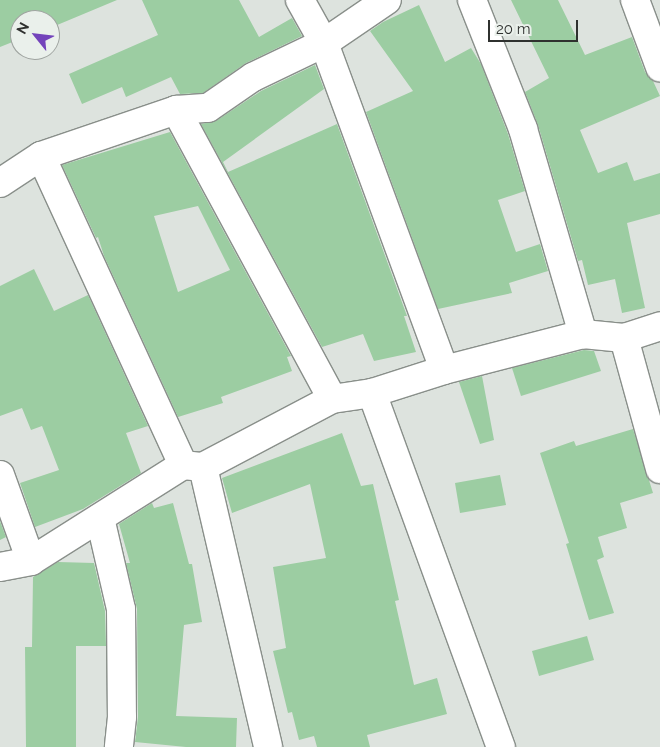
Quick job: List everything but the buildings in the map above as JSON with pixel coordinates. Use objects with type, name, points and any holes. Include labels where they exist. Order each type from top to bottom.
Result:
[{"type":"street","points":[[300,0],[324,43],[444,370]]},
{"type":"street","points":[[0,183],[41,156],[176,110],[208,108],[253,78],[324,43],[387,0]]},
{"type":"street","points":[[472,0],[523,129],[583,334]]},
{"type":"street","points":[[635,0],[660,67]]},
{"type":"street","points":[[176,110],[332,399]]},
{"type":"street","points":[[41,156],[193,466],[268,747]]},
{"type":"street","points":[[0,567],[31,561],[100,518],[193,466],[332,399],[372,393],[444,370],[583,334],[624,338],[660,326]]},
{"type":"street","points":[[624,338],[660,469]]},
{"type":"street","points":[[372,393],[501,747]]},
{"type":"street","points":[[0,475],[31,561]]},
{"type":"street","points":[[100,518],[121,609],[122,717],[119,747]]}]
